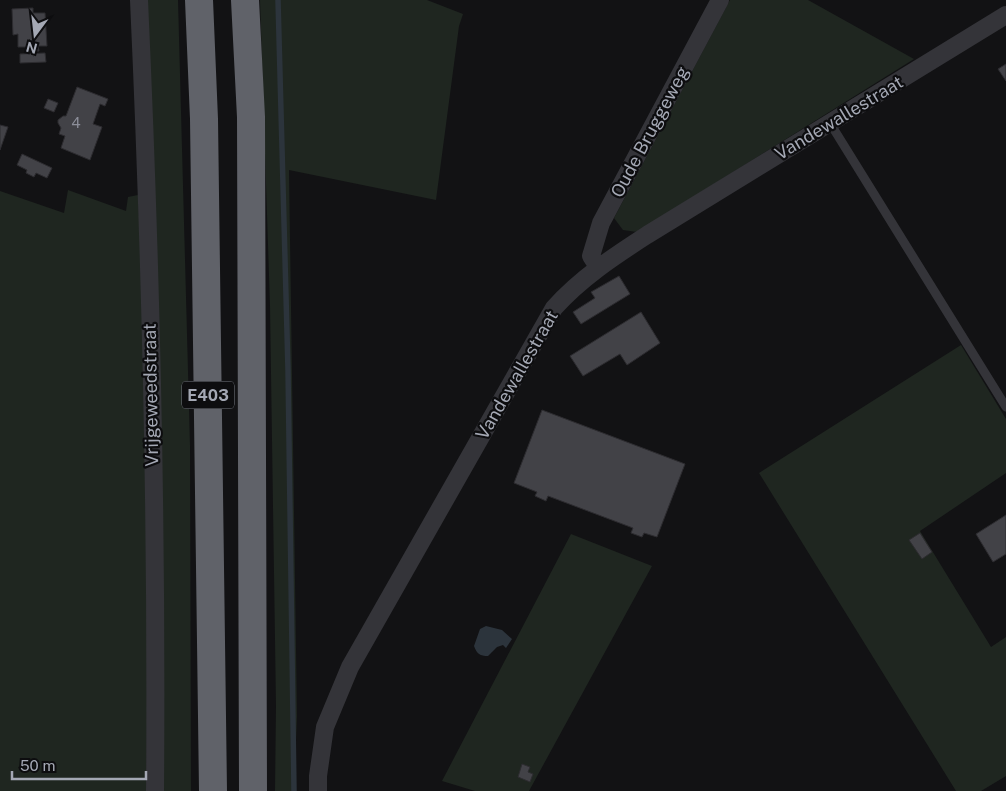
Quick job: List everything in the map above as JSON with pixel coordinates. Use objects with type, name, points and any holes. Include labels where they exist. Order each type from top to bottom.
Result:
[{"type":"highway","name":"E403","points":[[199,0],[204,119],[213,791]]},
{"type":"highway","name":"E403","points":[[245,0],[251,117],[253,791]]},
{"type":"street","name":"Vrijgeweedstraat","points":[[140,0],[146,146],[156,614],[155,791]]},
{"type":"street","name":"Oude Bruggeweg","points":[[598,267],[592,256],[601,223],[720,0]]},
{"type":"street","name":"Vandewallestraat","points":[[318,791],[318,776],[325,727],[350,667],[554,308],[572,289],[598,267],[647,235],[1006,15]]},
{"type":"lane","points":[[830,123],[1006,407]]},
{"type":"shaded area","points":[[146,0],[178,0],[190,445],[191,791],[160,791]]},
{"type":"shaded area","points":[[260,0],[427,0],[463,14],[459,26],[436,200],[289,170],[297,716],[294,791],[275,791],[276,706],[270,306]]},
{"type":"shaded area","points":[[730,0],[808,0],[914,59],[637,232],[623,230],[614,218]]},
{"type":"shaded area","points":[[68,190],[126,211],[128,197],[138,195],[142,280],[149,598],[146,791],[0,791],[0,191],[64,213]]},
{"type":"shaded area","points":[[961,345],[1006,419],[1006,473],[920,531],[991,647],[1006,637],[1006,776],[981,791],[956,791],[759,473]]},
{"type":"shaded area","points":[[571,534],[652,566],[529,791],[475,791],[442,781]]},
{"type":"shaded area","points":[[486,626],[502,630],[512,639],[506,648],[503,645],[497,647],[488,656],[483,656],[476,651],[474,646],[480,629]]},
{"type":"building","points":[[33,8],[33,13],[45,13],[47,46],[38,46],[39,51],[28,52],[28,47],[18,47],[18,34],[13,35],[12,9]]},
{"type":"building","points":[[45,53],[46,62],[20,63],[20,54]]},
{"type":"building","points":[[1006,64],[1006,81],[998,69]]},
{"type":"building","points":[[77,87],[108,99],[105,106],[100,104],[93,124],[102,127],[90,160],[61,148],[65,136],[59,134],[61,128],[58,120],[66,116]]},
{"type":"building","points":[[48,99],[58,103],[54,112],[44,108]]},
{"type":"building","points":[[0,125],[8,127],[0,150]]},
{"type":"building","points":[[22,154],[52,168],[47,178],[36,173],[34,177],[26,173],[27,170],[17,165]]},
{"type":"building","points":[[619,276],[630,294],[581,324],[573,312],[595,298],[591,292]]},
{"type":"building","points":[[641,312],[660,343],[627,365],[620,354],[583,376],[570,356]]},
{"type":"building","points":[[542,410],[685,464],[657,537],[644,533],[642,537],[631,533],[633,528],[548,496],[546,501],[535,496],[537,492],[514,483]]},
{"type":"building","points":[[1006,515],[1006,554],[993,562],[976,534]]},
{"type":"building","points":[[920,533],[932,552],[922,559],[909,540]]},
{"type":"building","points":[[522,764],[530,767],[528,772],[533,774],[530,782],[518,777]]},
{"type":"waterway","points":[[278,0],[288,370],[294,791]]}]
